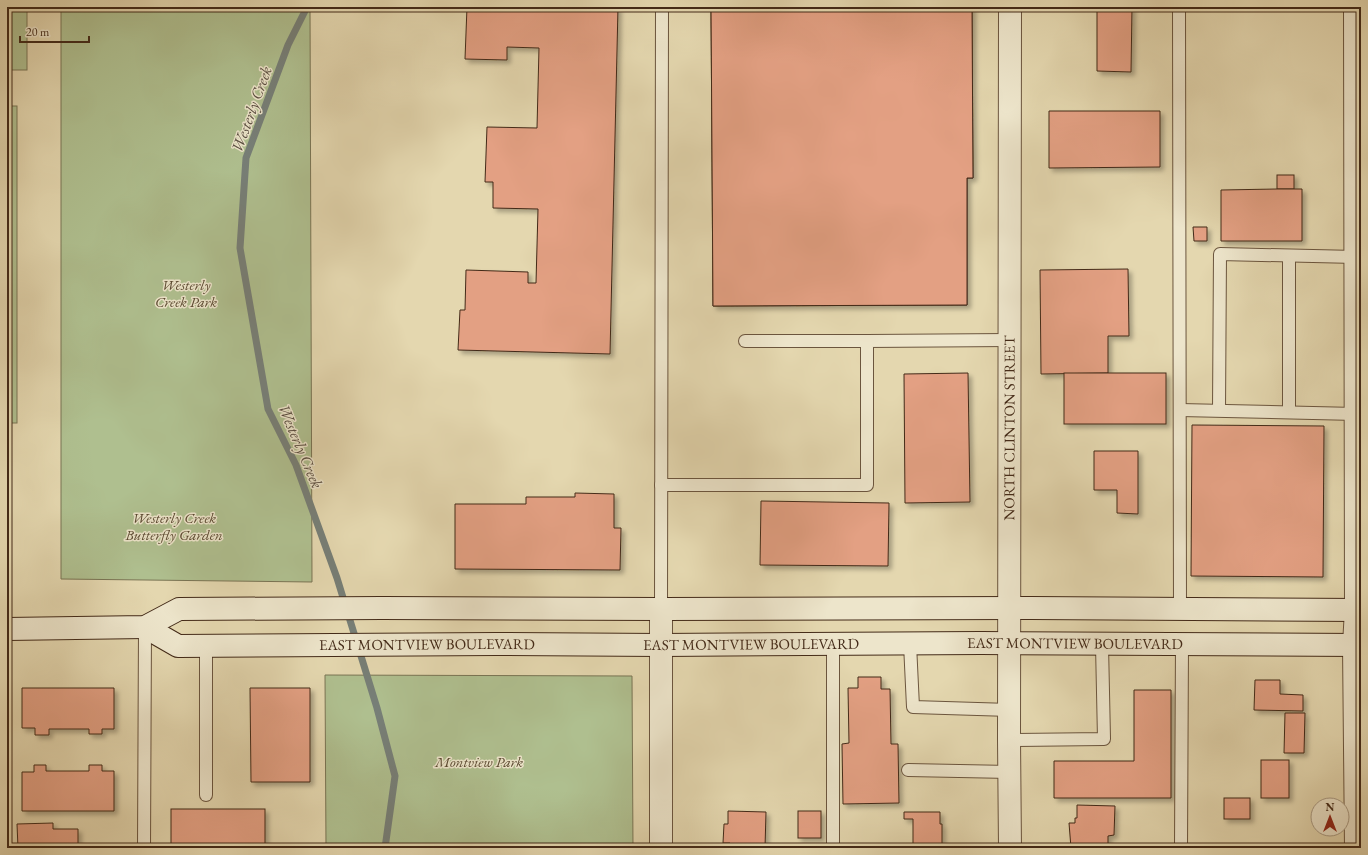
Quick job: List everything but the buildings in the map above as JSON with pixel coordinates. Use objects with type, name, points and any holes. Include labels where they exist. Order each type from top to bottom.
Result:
[{"type":"main road","name":"NORTH CLINTON STREET","points":[[1010,7],[1010,848]]},
{"type":"main road","points":[[1355,7],[1359,124],[1356,257],[1356,414],[1359,610],[1356,848]]},
{"type":"main road","points":[[7,629],[145,627],[179,609],[1180,608],[1359,610]]},
{"type":"main road","points":[[660,609],[661,848]]},
{"type":"main road","name":"EAST MONTVIEW BOULEVARD","points":[[145,627],[178,646],[390,644],[660,645],[1010,643],[1102,645],[1358,645]]},
{"type":"lane","points":[[660,609],[662,7]]},
{"type":"lane","points":[[1179,7],[1180,608]]},
{"type":"lane","points":[[1218,410],[1220,254],[1356,257]]},
{"type":"lane","points":[[1289,256],[1289,412]]},
{"type":"lane","points":[[745,341],[1010,340]]},
{"type":"lane","points":[[661,485],[867,485],[867,341]]},
{"type":"lane","points":[[1180,410],[1356,414]]},
{"type":"lane","points":[[144,848],[145,627]]},
{"type":"lane","points":[[833,644],[833,848]]},
{"type":"lane","points":[[910,644],[913,707],[1010,710]]},
{"type":"lane","points":[[1181,848],[1182,644]]},
{"type":"lane","points":[[1009,740],[1104,739],[1102,645]]},
{"type":"lane","points":[[206,646],[206,795]]},
{"type":"lane","points":[[908,770],[1010,772]]},
{"type":"green space","points":[[7,7],[27,7],[27,70],[7,70]]},
{"type":"green space","name":"Westerly Creek Park","points":[[61,7],[310,7],[312,582],[61,579]]},
{"type":"green space","points":[[7,106],[17,106],[17,423],[7,423]]},
{"type":"green space","name":"Montview Park","points":[[325,675],[632,676],[633,848],[326,848]]},
{"type":"waterway","name":"Westerly Creek","points":[[307,7],[288,45],[246,158],[240,248],[268,409],[296,465],[337,578],[377,708],[395,776],[385,848]]},
{"type":"park label","name":"Westerly Creek Butterfly Garden","points":[[174,526]]}]
